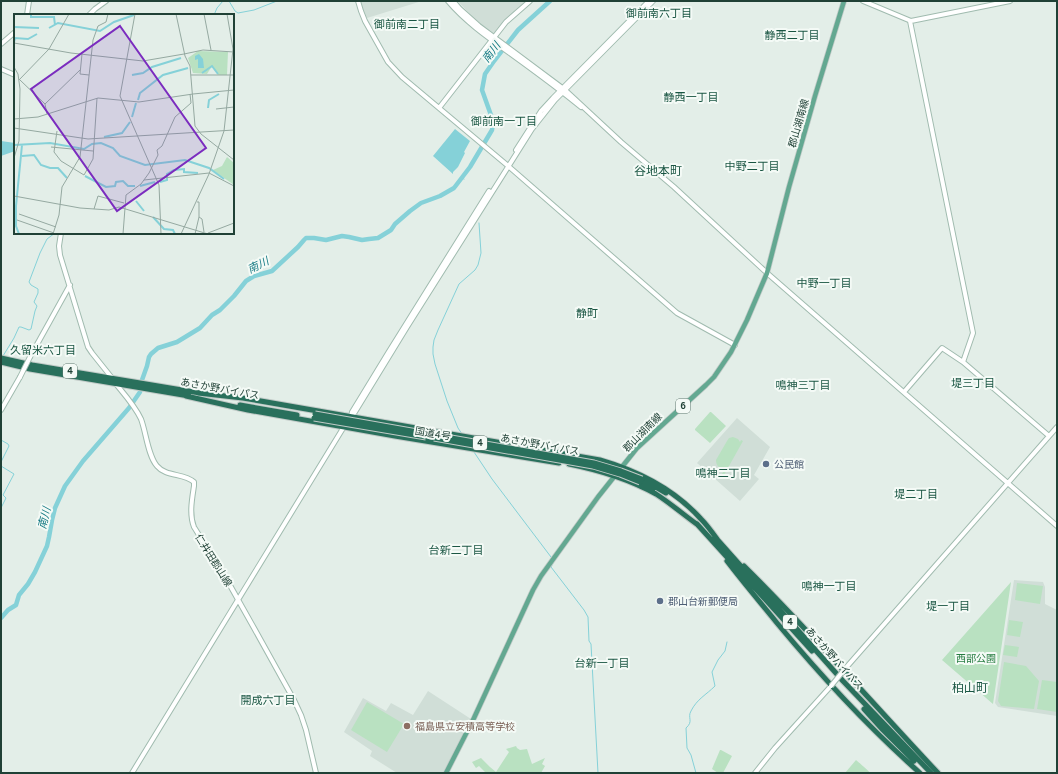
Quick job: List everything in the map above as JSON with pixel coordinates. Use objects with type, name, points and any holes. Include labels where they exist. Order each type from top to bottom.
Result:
[{"type":"highway","name":"あさか野バイパス","points":[[1,358],[138,385],[198,393],[314,416]]},
{"type":"highway","name":"あさか野バイパス","points":[[1,362],[30,369],[116,384],[138,385]]},
{"type":"highway","name":"あさか野バイパス","points":[[149,387],[186,396],[594,463],[622,471],[663,491],[680,503],[717,538],[843,681],[931,773]]},
{"type":"highway","name":"4","points":[[198,393],[243,398],[600,460],[622,467]]},
{"type":"highway","name":"4","points":[[186,396],[248,410],[345,427]]},
{"type":"highway","name":"国道4号","points":[[345,427],[575,465],[614,476]]},
{"type":"highway","points":[[622,467],[650,479],[679,499],[702,520],[717,538]]},
{"type":"highway","points":[[614,476],[656,495],[698,525]]},
{"type":"highway","name":"あさか野バイパス","points":[[641,481],[678,506],[708,535],[883,730],[926,773]]},
{"type":"highway","points":[[708,535],[737,575],[831,686],[920,773]]},
{"type":"highway","points":[[722,544],[769,590],[938,773]]},
{"type":"main road","name":"郡山湖南線","points":[[446,773],[474,718],[533,590],[541,576],[578,524],[636,448],[706,386],[726,361],[735,345],[767,273],[789,187],[844,1]]},
{"type":"street","points":[[27,14],[29,1]]},
{"type":"street","points":[[91,14],[106,1]]},
{"type":"street","points":[[358,1],[361,11],[388,62],[402,77],[508,166],[677,313],[735,345]]},
{"type":"street","points":[[448,1],[466,20],[508,49],[562,90],[603,125],[674,187],[767,273],[1057,526]]},
{"type":"street","points":[[452,1],[468,18],[493,39]]},
{"type":"street","points":[[439,108],[506,22],[530,1]]},
{"type":"street","points":[[132,773],[345,427],[351,417],[352,412],[379,367],[532,129],[562,90],[649,1]]},
{"type":"street","points":[[562,90],[653,1]]},
{"type":"street","points":[[863,1],[910,21],[1010,1]]},
{"type":"street","points":[[910,21],[973,333],[963,362]]},
{"type":"street","points":[[1,44],[14,33]]},
{"type":"street","points":[[1,68],[14,74]]},
{"type":"street","name":"仁井田郡山線","points":[[60,234],[60,255],[88,347],[135,409],[143,425],[153,459],[157,466],[164,471],[194,482],[191,515],[194,527],[276,666],[301,715],[308,734],[316,773]]},
{"type":"street","points":[[1,410],[70,285]]},
{"type":"street","points":[[904,392],[942,348],[963,362],[1049,436]]},
{"type":"street","points":[[99,377],[104,369]]},
{"type":"street","points":[[755,773],[775,748],[1057,427]]},
{"type":"shaded area","points":[[359,1],[422,1],[367,18]]},
{"type":"shaded area","points":[[458,1],[527,1],[496,33],[494,33],[475,20]]},
{"type":"shaded area","points":[[737,418],[770,447],[754,475],[759,479],[740,501],[697,463]]},
{"type":"shaded area","points":[[1014,580],[1043,582],[1045,587],[1045,604],[1057,610],[1057,716],[998,707],[995,703]]},
{"type":"shaded area","name":"福島県立安積高等学校","points":[[428,691],[471,719],[443,773],[397,773],[370,756],[372,751],[344,732],[363,698],[386,711],[391,703],[413,715]]},
{"type":"green space","points":[[710,412],[726,426],[710,443],[695,429]]},
{"type":"green space","points":[[733,437],[738,439],[740,442],[741,440],[743,441],[724,475],[722,474],[725,469],[718,466],[716,460],[729,438]]},
{"type":"green space","name":"西部公園","points":[[1011,582],[993,704],[942,660]]},
{"type":"green space","points":[[1017,583],[1043,586],[1040,604],[1015,600]]},
{"type":"green space","points":[[1009,620],[1023,622],[1020,637],[1007,635]]},
{"type":"green space","points":[[1005,645],[1019,647],[1017,657],[1003,655]]},
{"type":"green space","points":[[1004,662],[1026,666],[1039,681],[1034,709],[1001,706],[998,701]]},
{"type":"green space","points":[[1042,680],[1057,682],[1057,712],[1037,709]]},
{"type":"green space","points":[[367,702],[404,724],[387,752],[351,730]]},
{"type":"green space","points":[[516,746],[520,750],[527,749],[532,764],[545,758],[542,764],[545,766],[541,773],[486,773],[479,766],[476,768],[472,762],[481,758],[496,772],[509,752],[506,749]]},
{"type":"green space","points":[[720,750],[732,756],[723,773],[718,773],[712,769]]},
{"type":"green space","points":[[856,760],[868,771],[871,773],[845,773]]},
{"type":"water","points":[[455,129],[470,141],[458,167],[453,174],[433,156]]},
{"type":"water","points":[[1,141],[14,143],[14,151],[1,156]]},
{"type":"waterway","points":[[214,14],[223,1]]},
{"type":"waterway","points":[[229,1],[238,13],[254,10],[277,1]]},
{"type":"waterway","name":"南川","points":[[1,618],[8,610],[16,605],[19,595],[35,572],[47,546],[55,508],[65,486],[83,461],[129,408],[140,392],[142,380],[151,354],[158,348],[177,342],[200,328],[212,315],[220,310],[234,296],[246,281],[254,276],[272,271],[306,238],[326,240],[342,236],[362,240],[378,238],[391,230],[395,224],[421,203],[440,196],[454,188],[470,167],[492,130],[492,118],[482,90],[485,74],[518,30],[550,1]]},
{"type":"waterway","points":[[462,434],[447,401],[435,364],[433,347],[438,330],[459,284],[475,270],[478,265],[481,253],[479,223]]},
{"type":"waterway","points":[[3,356],[19,327],[29,330],[31,329],[37,306],[34,302],[38,289],[29,282],[47,239],[54,234]]},
{"type":"waterway","points":[[1,440],[9,446],[1,462]]},
{"type":"waterway","points":[[474,452],[492,479],[551,557]]},
{"type":"waterway","points":[[1,466],[14,474],[3,495],[6,498],[1,508]]},
{"type":"waterway","points":[[554,561],[551,567],[588,617],[589,641],[591,644],[598,773]]},
{"type":"waterway","points":[[696,773],[691,755],[687,748],[686,728],[690,723],[690,713],[693,707],[715,686],[712,672],[718,660],[725,651],[727,642]]},
{"type":"place","name":"公民館","points":[[766,464]]},
{"type":"place","name":"郡山台新郵便局","points":[[660,601]]},
{"type":"place","name":"福島県立安積高等学校","points":[[407,726]]},
{"type":"district","name":"御前南六丁目","points":[[659,13]]},
{"type":"district","name":"御前南二丁目","points":[[407,24]]},
{"type":"district","name":"静西二丁目","points":[[792,35]]},
{"type":"district","name":"静西一丁目","points":[[691,97]]},
{"type":"district","name":"御前南一丁目","points":[[504,121]]},
{"type":"district","name":"中野二丁目","points":[[752,166]]},
{"type":"district","name":"谷地本町","points":[[658,171]]},
{"type":"district","name":"中野一丁目","points":[[824,283]]},
{"type":"district","name":"静町","points":[[587,313]]},
{"type":"district","name":"久留米六丁目","points":[[43,350]]},
{"type":"district","name":"堤三丁目","points":[[973,383]]},
{"type":"district","name":"鳴神三丁目","points":[[803,385]]},
{"type":"district","name":"鳴神二丁目","points":[[723,473]]},
{"type":"district","name":"堤二丁目","points":[[916,494]]},
{"type":"district","name":"台新二丁目","points":[[456,550]]},
{"type":"district","name":"鳴神一丁目","points":[[829,586]]},
{"type":"district","name":"堤一丁目","points":[[948,606]]},
{"type":"district","name":"台新一丁目","points":[[602,663]]},
{"type":"district","name":"柏山町","points":[[970,688]]},
{"type":"district","name":"開成六丁目","points":[[268,700]]}]
